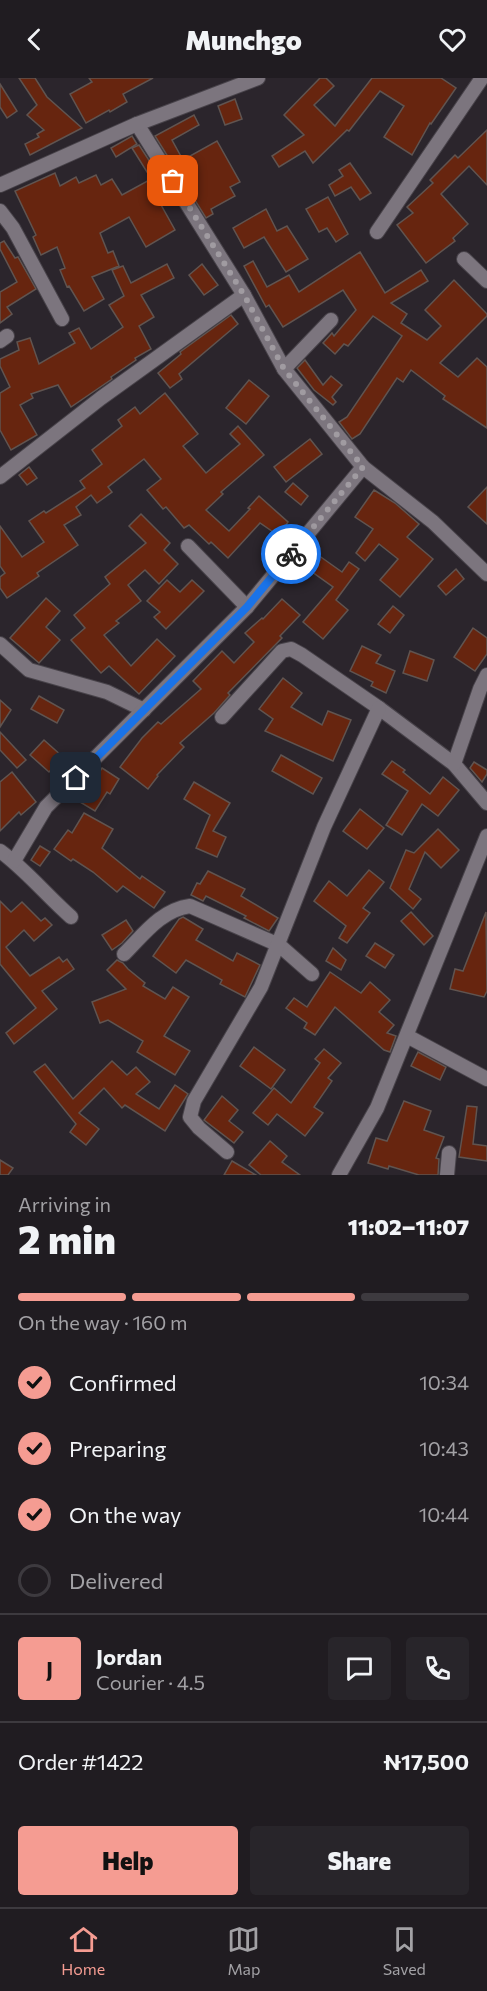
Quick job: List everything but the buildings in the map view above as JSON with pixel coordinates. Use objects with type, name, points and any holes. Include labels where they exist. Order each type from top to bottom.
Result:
[{"type":"street","points":[[0,185],[137,124],[258,78]]},
{"type":"street","points":[[377,232],[482,78]]},
{"type":"street","points":[[137,124],[244,295],[284,369],[363,467],[433,522],[487,574]]},
{"type":"street","points":[[0,212],[13,228],[62,319]]},
{"type":"street","points":[[464,259],[487,281]]},
{"type":"street","points":[[0,477],[101,398],[244,295]]},
{"type":"street","points":[[284,369],[331,320]]},
{"type":"street","points":[[14,861],[46,807],[247,607],[363,467]]},
{"type":"street","points":[[188,546],[247,607]]},
{"type":"street","points":[[0,644],[29,670],[107,692],[144,710]]},
{"type":"street","points":[[222,717],[282,651],[291,649],[379,708],[454,764],[487,803]]},
{"type":"street","points":[[454,764],[487,675]]},
{"type":"street","points":[[227,1152],[199,1128],[190,1117],[194,1101],[261,987],[324,827],[379,708]]},
{"type":"street","points":[[339,1175],[377,1108],[487,836]]},
{"type":"street","points":[[0,851],[14,861],[48,897],[71,917]]},
{"type":"street","points":[[124,954],[163,915],[176,908],[190,906],[279,945],[312,974]]},
{"type":"street","points":[[407,1036],[487,1079]]},
{"type":"street","points":[[447,1175],[449,1153]]},
{"type":"way so far","points":[[173,181],[244,295],[284,369],[363,467],[291,554]]},
{"type":"route","points":[[76,778],[247,607],[291,554]]}]
